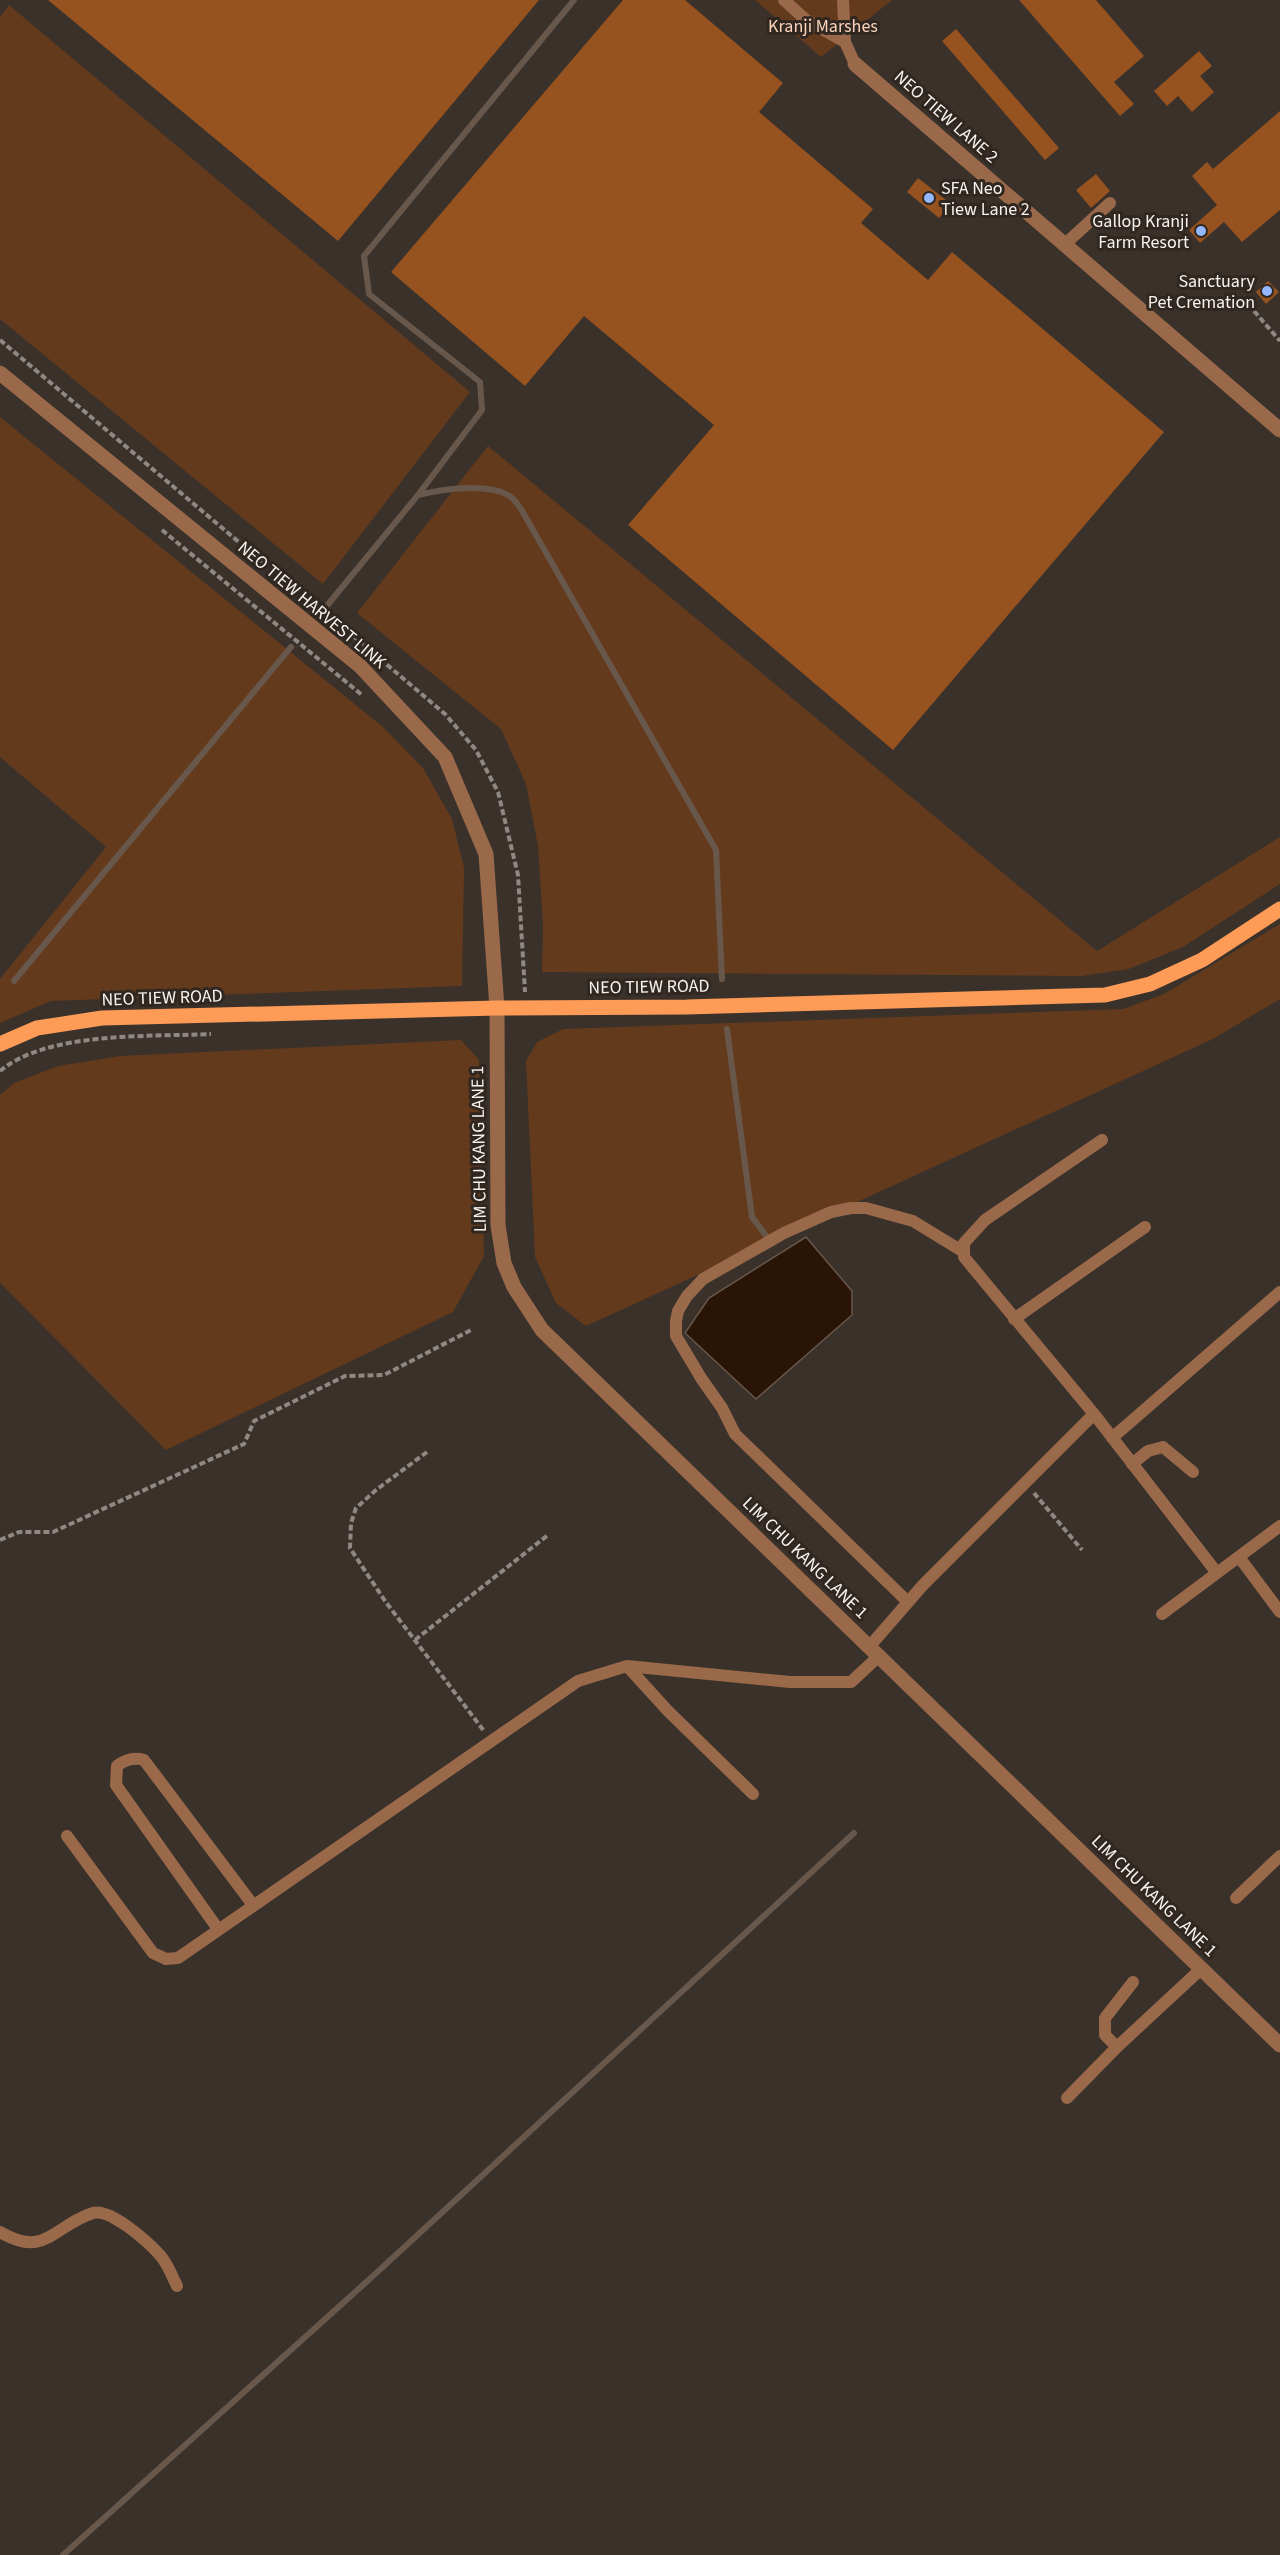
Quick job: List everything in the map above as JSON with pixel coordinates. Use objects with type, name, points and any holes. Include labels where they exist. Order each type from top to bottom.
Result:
[{"type":"main road","name":"NEO TIEW ROAD","points":[[0,1044],[37,1028],[102,1018],[497,1008],[687,1007],[1105,995],[1150,984],[1202,960],[1280,909]]},
{"type":"street","name":"NEO TIEW LANE 2","points":[[855,64],[1280,429]]},
{"type":"street","name":"NEO TIEW HARVEST LINK","points":[[0,373],[360,666],[445,757],[486,854],[497,1008]]},
{"type":"street","name":"LIM CHU KANG LANE 1","points":[[497,1008],[498,1225],[504,1263],[514,1287],[542,1330],[1280,2045]]},
{"type":"lane","points":[[784,0],[806,20],[845,42]]},
{"type":"lane","name":"NEO TIEW LANE 2","points":[[843,0],[845,42],[855,64]]},
{"type":"lane","points":[[1064,245],[1110,203]]},
{"type":"lane","points":[[1102,1140],[985,1220],[964,1243],[962,1251],[964,1257],[1014,1319],[1094,1414],[1217,1573]]},
{"type":"lane","points":[[908,1602],[735,1434],[722,1408],[676,1336],[676,1322],[687,1296],[703,1279],[784,1233],[831,1212],[866,1208],[890,1213],[913,1221],[962,1251]]},
{"type":"lane","points":[[1014,1319],[1144,1227]]},
{"type":"lane","points":[[1112,1438],[1280,1292]]},
{"type":"lane","points":[[67,1836],[153,1953],[166,1959],[178,1958],[578,1681],[627,1666],[790,1682],[851,1682],[908,1602],[1094,1414]]},
{"type":"lane","points":[[1132,1464],[1148,1451],[1163,1447],[1192,1472]]},
{"type":"lane","points":[[1162,1614],[1280,1526]]},
{"type":"lane","points":[[1239,1557],[1280,1612]]},
{"type":"lane","points":[[627,1666],[668,1711],[753,1794]]},
{"type":"lane","points":[[218,1929],[116,1785],[117,1766],[123,1761],[136,1758],[144,1760],[253,1905]]},
{"type":"lane","points":[[1236,1898],[1280,1856]]},
{"type":"lane","points":[[1067,2098],[1117,2047],[1201,1969]]},
{"type":"lane","points":[[1117,2047],[1106,2035],[1105,2018],[1133,1982]]},
{"type":"lane","points":[[0,2232],[25,2243],[39,2243],[95,2212],[111,2215],[161,2255],[177,2286]]},
{"type":"path","points":[[1254,311],[1280,341]]},
{"type":"path","points":[[160,528],[370,702]]},
{"type":"path","points":[[0,1071],[10,1062],[47,1046],[102,1040],[217,1034]]},
{"type":"path","points":[[0,1540],[19,1532],[53,1532],[243,1444],[254,1421],[345,1376],[384,1375],[473,1329]]},
{"type":"path","points":[[428,1452],[376,1490],[356,1508],[351,1523],[350,1548],[385,1601],[491,1741]]},
{"type":"path","points":[[1025,1482],[1082,1550]]},
{"type":"path","points":[[415,1640],[548,1535]]},
{"type":"green space","name":"Kranji Marshes","points":[[755,0],[892,0],[821,57]]},
{"type":"green space","points":[[9,5],[470,392],[323,584],[0,319],[0,17]]},
{"type":"green space","points":[[0,417],[383,727],[423,768],[452,819],[464,868],[462,986],[51,1001],[0,1023],[0,979],[106,847],[0,757]]},
{"type":"green space","points":[[488,446],[1097,951],[1280,837],[1280,884],[1183,947],[1129,969],[1082,976],[542,972],[543,925],[538,846],[526,784],[501,729],[357,613]]},
{"type":"green space","points":[[1280,924],[1280,999],[1213,1039],[586,1326],[556,1303],[535,1257],[526,1061],[537,1042],[563,1029],[1123,1009],[1164,994]]},
{"type":"green space","points":[[461,1040],[479,1060],[484,1256],[453,1312],[166,1450],[0,1283],[0,1095],[14,1083],[58,1066],[120,1056]]},
{"type":"shaded area","points":[[806,1237],[852,1291],[852,1315],[756,1399],[685,1333],[709,1298]]},
{"type":"building","points":[[48,0],[539,0],[338,241]]},
{"type":"building","points":[[623,0],[685,0],[783,83],[759,112],[873,209],[861,223],[928,280],[952,252],[1164,432],[893,750],[628,525],[714,425],[584,316],[525,386],[391,272]]},
{"type":"building","points":[[1019,0],[1096,0],[1144,56],[1114,82],[1134,104],[1120,116]]},
{"type":"building","points":[[956,29],[1059,148],[1045,160],[942,41]]},
{"type":"building","points":[[1199,51],[1212,66],[1200,76],[1214,92],[1192,112],[1178,96],[1167,106],[1154,91]]},
{"type":"building","points":[[1280,111],[1280,210],[1242,242],[1224,222],[1200,243],[1189,230],[1217,205],[1192,176],[1207,162],[1213,169]]},
{"type":"building","points":[[1096,174],[1110,191],[1091,208],[1076,190]]},
{"type":"building","name":"SFA Neo Tiew Lane 2","points":[[918,178],[951,204],[939,218],[907,192]]},
{"type":"building","points":[[1268,281],[1279,292],[1266,304],[1256,292]]},
{"type":"waterway","points":[[325,608],[418,495],[482,410],[480,382],[369,294],[364,256],[574,0]]},
{"type":"waterway","points":[[418,495],[451,489],[488,489],[510,496],[521,509],[716,850],[722,979]]},
{"type":"waterway","points":[[14,981],[291,647]]},
{"type":"waterway","points":[[727,1029],[752,1217],[768,1238]]},
{"type":"waterway","points":[[63,2555],[373,2276],[854,1833]]},
{"type":"place","name":"SFA Neo Tiew Lane 2","points":[[929,198]]},
{"type":"place","name":"Gallop Kranji Farm Resort","points":[[1201,231]]},
{"type":"place","name":"Sanctuary Pet Cremation","points":[[1267,291]]}]
